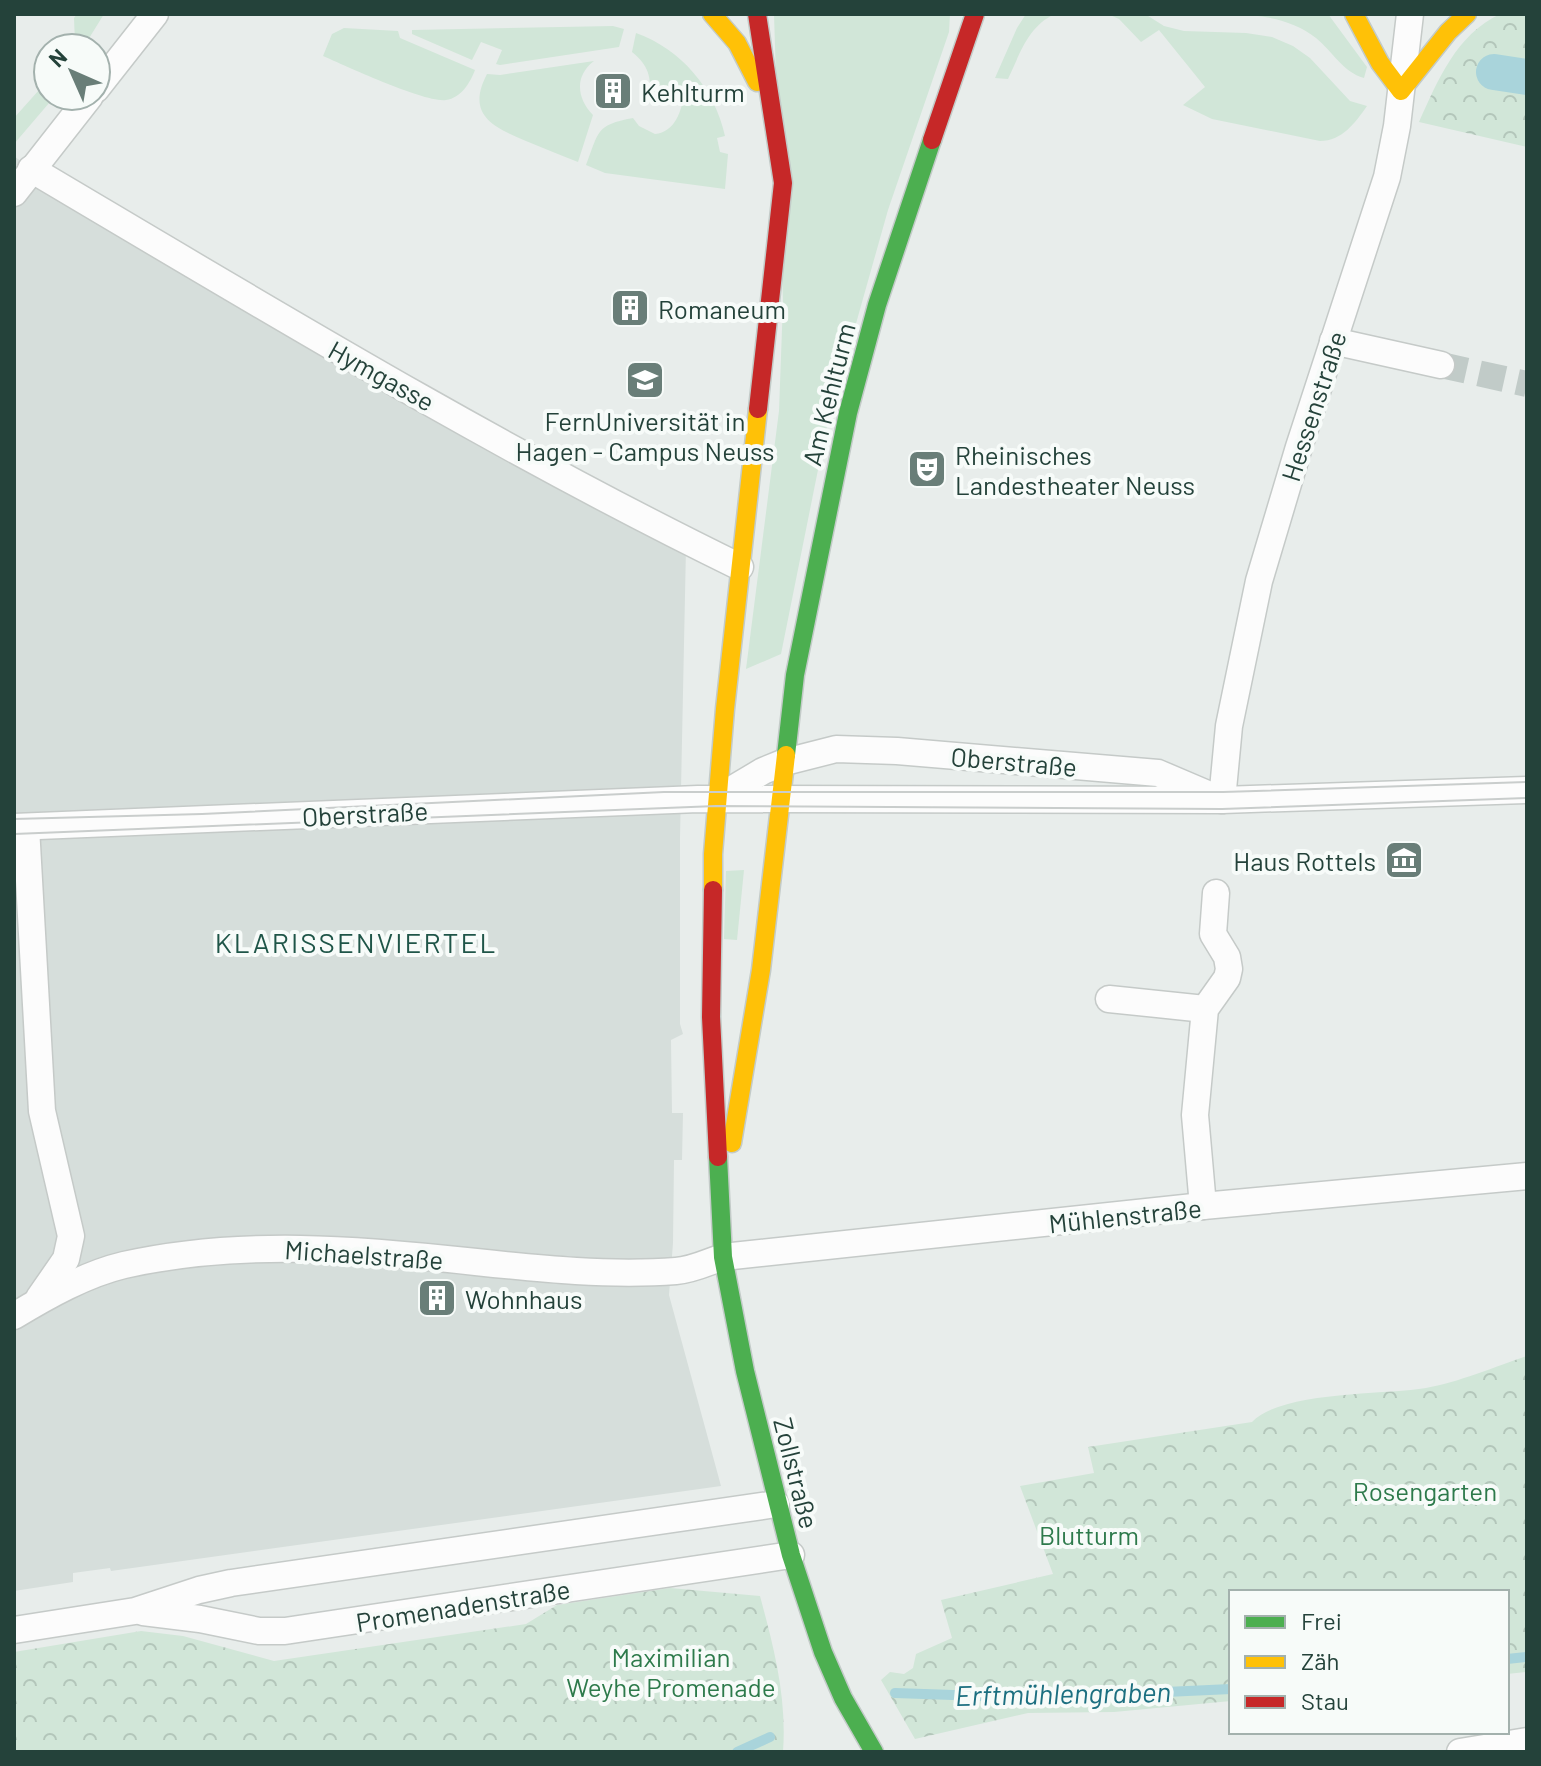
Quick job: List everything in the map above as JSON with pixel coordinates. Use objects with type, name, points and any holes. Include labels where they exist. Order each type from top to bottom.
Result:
[{"type":"main road","points":[[712,14],[737,43],[753,72],[776,137]]},
{"type":"main road","points":[[716,799],[783,202],[781,163],[757,14]]},
{"type":"main road","name":"Am Kehlturm","points":[[780,798],[795,675],[848,413],[881,291],[975,14]]},
{"type":"main road","points":[[1354,14],[1380,63],[1401,91],[1448,32],[1467,14]]},
{"type":"main road","name":"Zollstraße","points":[[721,1209],[761,970],[780,798]]},
{"type":"main road","name":"Zollstraße","points":[[716,799],[711,1017],[723,1257],[745,1371],[776,1504],[823,1652],[862,1747]]},
{"type":"street","points":[[112,69],[155,14]]},
{"type":"street","name":"Hessenstraße","points":[[1222,800],[1229,726],[1259,581],[1387,177],[1397,126],[1410,14]]},
{"type":"street","points":[[14,193],[77,112]]},
{"type":"street","name":"Hymgasse","points":[[31,169],[342,354],[649,522],[740,567]]},
{"type":"street","points":[[1333,341],[1441,365]]},
{"type":"street","name":"Oberstraße","points":[[716,799],[742,782],[785,762],[836,749],[897,751],[1158,773],[1222,800]]},
{"type":"street","name":"Oberstraße","points":[[20,827],[716,799],[1222,800],[1527,790]]},
{"type":"street","points":[[20,827],[42,1111],[71,1236],[97,1258],[123,1265]]},
{"type":"street","points":[[1203,1206],[1195,1115],[1205,1009],[1227,978],[1229,969],[1227,957],[1213,934],[1216,893]]},
{"type":"street","points":[[1109,999],[1205,1009]]},
{"type":"street","name":"Mühlenstraße","points":[[723,1257],[1203,1206],[1527,1176]]},
{"type":"street","points":[[24,1310],[51,1285],[66,1259],[71,1236]]},
{"type":"street","name":"Michaelstraße","points":[[24,1310],[99,1273],[123,1265],[266,1247],[474,1261],[544,1271],[679,1271],[723,1257]]},
{"type":"street","name":"Promenadenstraße","points":[[14,1630],[135,1611],[231,1583],[776,1504]]},
{"type":"street","name":"Promenadenstraße","points":[[135,1611],[200,1619],[259,1631],[285,1631],[791,1555]]},
{"type":"street","points":[[1460,1752],[1527,1741]]},
{"type":"shaded area","points":[[14,156],[31,169],[686,547],[680,838],[680,1024],[683,1034],[671,1040],[672,1113],[683,1113],[682,1160],[674,1160],[669,1295],[721,1486],[111,1571],[110,1568],[73,1573],[73,1582],[14,1591]]},
{"type":"green space","points":[[77,14],[104,14],[93,32],[75,32],[74,18]]},
{"type":"green space","points":[[774,14],[950,14],[949,32],[888,210],[826,430],[781,654],[746,669],[779,411],[783,302]]},
{"type":"green space","points":[[1026,14],[1055,14],[1031,33],[1008,79],[995,78],[1017,28]]},
{"type":"green space","points":[[1108,14],[1145,14],[1164,26],[1184,31],[1272,37],[1310,58],[1350,101],[1367,106],[1353,125],[1341,134],[1320,141],[1212,119],[1183,105],[1205,87],[1159,30],[1141,42],[1119,19]]},
{"type":"green space","points":[[1232,14],[1328,14],[1367,67],[1364,78],[1350,71],[1316,38],[1297,26],[1265,17]]},
{"type":"green space","points":[[1500,14],[1527,14],[1527,66],[1496,62],[1491,81],[1527,87],[1527,147],[1419,122],[1441,75],[1460,46],[1471,34]]},
{"type":"green space","points":[[613,26],[624,29],[619,47],[500,65],[496,64],[502,50],[481,42],[472,60],[412,34],[412,30]]},
{"type":"green space","points":[[344,28],[398,31],[400,38],[475,70],[464,89],[451,99],[421,96],[323,56],[332,34]]},
{"type":"green space","points":[[636,33],[681,60],[694,73],[713,102],[725,136],[717,138],[720,152],[728,154],[725,189],[605,173],[586,165],[597,137],[605,127],[633,118],[639,126],[655,134],[668,129],[679,113],[684,93],[675,88],[666,103],[650,98],[648,72],[632,52]]},
{"type":"green space","points":[[594,61],[581,80],[581,95],[593,115],[578,162],[503,130],[493,124],[481,109],[479,99],[487,74],[500,75]]},
{"type":"green space","points":[[32,98],[32,112],[41,112],[14,144],[14,118]]},
{"type":"green space","points":[[744,870],[737,940],[724,939],[726,871]]},
{"type":"green space","name":"Rosengarten","points":[[1527,1356],[1527,1672],[1509,1674],[1509,1590],[1229,1590],[1229,1701],[1114,1712],[1028,1713],[915,1739],[881,1680],[890,1672],[904,1674],[913,1668],[916,1654],[952,1638],[941,1600],[1053,1574],[1020,1486],[1094,1473],[1088,1447],[1252,1422],[1266,1412],[1309,1399],[1438,1386]]},
{"type":"green space","name":"Maximilian Weyhe Promenade","points":[[670,1588],[760,1596],[781,1692],[783,1752],[14,1752],[14,1652],[141,1631],[183,1636],[274,1661],[526,1624],[557,1605]]},
{"type":"waterway","points":[[1494,72],[1527,77]]},
{"type":"waterway","name":"Erftmühlengraben","points":[[1509,1659],[1527,1657]]},
{"type":"waterway","name":"Erftmühlengraben","points":[[895,1693],[1036,1698],[1229,1689]]},
{"type":"waterway","name":"Erftmühlengraben","points":[[737,1752],[770,1737]]},
{"type":"tunnel","points":[[1441,365],[1527,384]]},
{"type":"tram line","points":[[14,819],[202,814],[664,792],[1223,792],[1527,782]]},
{"type":"tram line","points":[[14,834],[716,806],[1222,809],[1527,798]]},
{"type":"traffic: fast","points":[[786,755],[795,675],[848,413],[877,305],[932,140]]},
{"type":"traffic: fast","points":[[718,1157],[723,1257],[745,1371],[791,1555],[823,1652],[843,1698],[874,1752]]},
{"type":"traffic: slow","points":[[712,14],[737,43],[757,82]]},
{"type":"traffic: slow","points":[[1354,14],[1380,63],[1401,91],[1448,32],[1467,14]]},
{"type":"traffic: slow","points":[[713,890],[725,709],[758,409]]},
{"type":"traffic: slow","points":[[732,1143],[761,970],[786,755]]},
{"type":"traffic: jam","points":[[757,14],[783,183],[758,409]]},
{"type":"traffic: jam","points":[[932,140],[975,14]]},
{"type":"traffic: jam","points":[[713,890],[711,1017],[718,1157]]},
{"type":"place","name":"Kehlturm","points":[[613,91]]},
{"type":"place","name":"Romaneum","points":[[630,308]]},
{"type":"place","name":"FernUniversität in Hagen - Campus Neuss","points":[[645,380]]},
{"type":"place","name":"Rheinisches Landestheater Neuss","points":[[927,469]]},
{"type":"place","name":"Haus Rottels","points":[[1404,860]]},
{"type":"place","name":"Wohnhaus","points":[[437,1298]]},
{"type":"district","name":"KLARISSENVIERTEL","points":[[356,942]]},
{"type":"park label","name":"Blutturm","points":[[1089,1534]]}]
